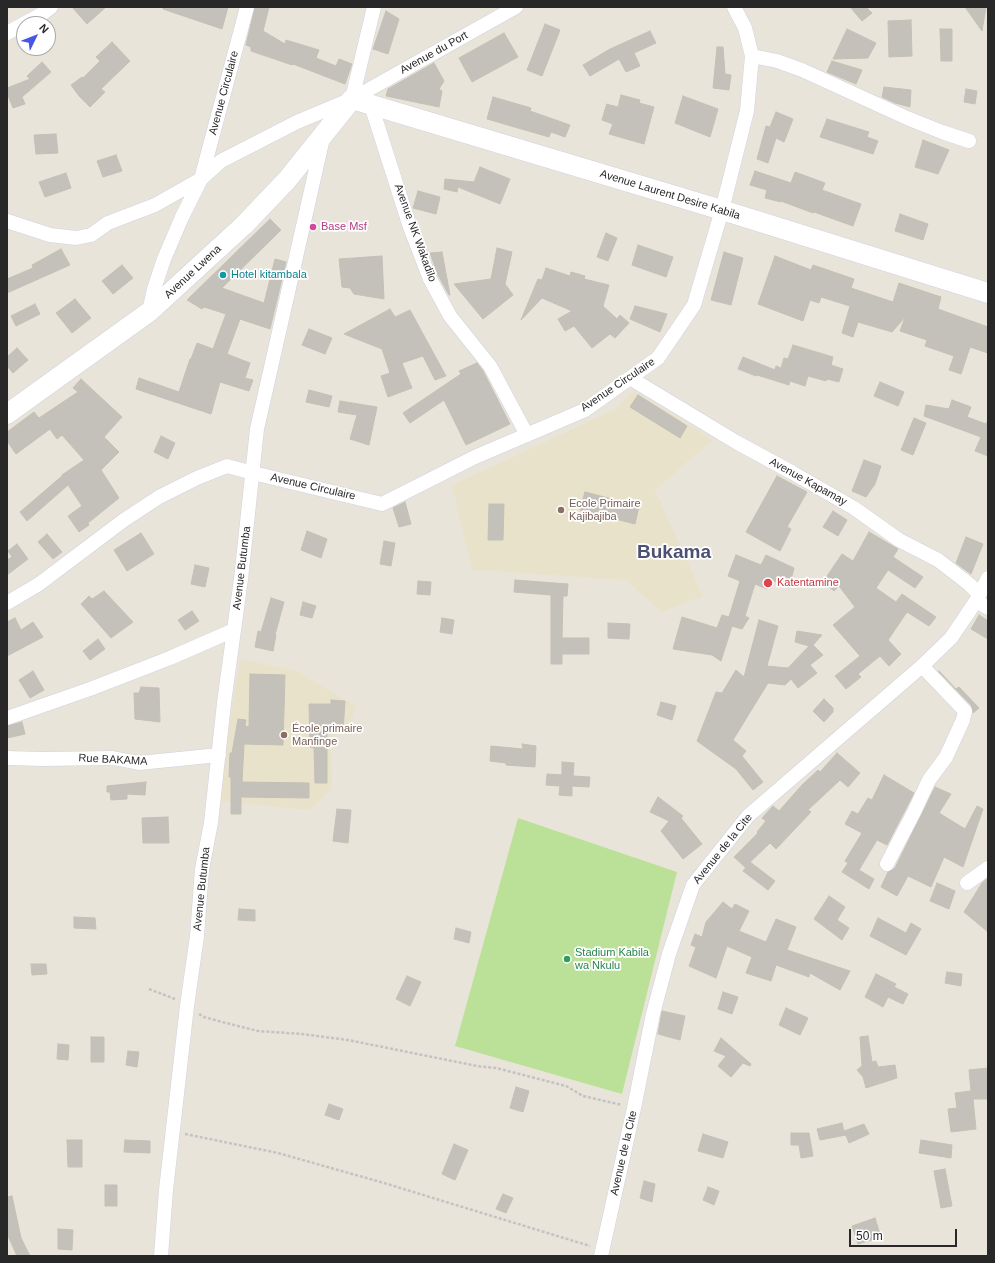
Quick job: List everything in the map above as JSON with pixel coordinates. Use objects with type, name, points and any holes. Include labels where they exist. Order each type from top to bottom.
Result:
[{"type":"main road","name":"Avenue Laurent Desire Kabila","points":[[352,99],[722,210],[988,293]]},
{"type":"main road","name":"Avenue Lwena","points":[[7,414],[149,312],[244,225],[287,180],[352,99]]},
{"type":"street","points":[[7,33],[42,14],[51,7]]},
{"type":"street","name":"Avenue Circulaire","points":[[201,179],[247,7]]},
{"type":"street","points":[[352,99],[374,7]]},
{"type":"street","name":"Avenue du Port","points":[[201,179],[221,161],[297,122],[352,99],[516,7]]},
{"type":"street","name":"Avenue Circulaire","points":[[7,604],[39,584],[124,520],[159,497],[197,478],[227,466],[253,474],[382,504],[475,457],[586,410],[658,358],[694,305],[722,210],[747,111],[752,56],[745,28],[734,7]]},
{"type":"street","points":[[752,56],[777,61],[802,70],[906,118],[969,141]]},
{"type":"street","name":"Avenue NK Wakadilo","points":[[371,105],[410,227],[430,279],[450,316],[490,366],[527,435]]},
{"type":"street","name":"Avenue Butumba","points":[[161,1256],[172,1131],[197,936],[202,869],[211,823],[253,474],[257,429],[324,135]]},
{"type":"street","points":[[7,221],[50,235],[76,238],[91,235],[108,223],[155,205],[201,179]]},
{"type":"street","points":[[149,312],[154,289],[164,259],[182,217],[201,179]]},
{"type":"street","name":"Avenue Kapamay","points":[[630,378],[736,442],[854,508],[899,540],[938,560],[970,584],[981,601]]},
{"type":"street","name":"Avenue de la Cite","points":[[602,1253],[653,1014],[669,954],[693,885],[748,816],[922,666],[951,638],[981,601],[988,578]]},
{"type":"street","points":[[7,718],[90,689],[170,658],[234,630]]},
{"type":"street","points":[[887,864],[929,780],[946,757],[964,720],[965,711],[922,666]]},
{"type":"street","name":"Rue BAKAMA","points":[[7,758],[113,758],[139,763],[219,755]]},
{"type":"street","points":[[967,883],[988,868]]},
{"type":"path","points":[[149,989],[174,999],[180,1005],[187,1006],[204,1017],[258,1031],[302,1034],[348,1040],[477,1066],[496,1068],[566,1086],[583,1096],[634,1108]]},
{"type":"path","points":[[172,1131],[278,1153],[384,1183],[602,1253]]},
{"type":"shaded area","name":"Ecole Primaire Kajibajiba","points":[[634,391],[713,440],[655,490],[703,596],[661,612],[626,580],[472,570],[452,485],[614,410]]},
{"type":"shaded area","name":"École primaire Manfinge","points":[[240,659],[297,671],[356,706],[347,732],[331,737],[332,789],[309,810],[217,801]]},
{"type":"green space","name":"Stadium Kabila wa Nkulu","points":[[518,818],[677,872],[622,1094],[455,1046]]},
{"type":"building","points":[[72,7],[106,7],[87,24]]},
{"type":"building","points":[[163,7],[228,7],[222,29],[163,9]]},
{"type":"building","points":[[255,7],[269,7],[263,31],[285,44],[286,40],[319,50],[316,58],[336,66],[339,59],[352,64],[345,84],[293,64],[292,65],[251,51],[251,47],[246,45]]},
{"type":"building","points":[[850,7],[866,7],[872,13],[862,21]]},
{"type":"building","points":[[965,7],[986,7],[982,31]]},
{"type":"building","points":[[386,11],[399,19],[388,54],[373,49]]},
{"type":"building","points":[[911,20],[912,56],[889,57],[888,21]]},
{"type":"building","points":[[545,24],[560,30],[542,76],[527,70]]},
{"type":"building","points":[[847,29],[876,43],[868,58],[833,59]]},
{"type":"building","points":[[940,29],[952,29],[952,61],[941,61]]},
{"type":"building","points":[[650,31],[656,43],[634,53],[640,66],[626,72],[619,59],[590,76],[583,65],[610,49]]},
{"type":"building","points":[[504,33],[518,57],[472,82],[459,58]]},
{"type":"building","points":[[112,42],[130,61],[101,89],[105,92],[90,107],[71,85],[82,77],[83,78],[100,61],[96,57]]},
{"type":"building","points":[[717,47],[723,47],[725,74],[731,75],[729,90],[713,88]]},
{"type":"building","points":[[832,61],[862,70],[856,84],[827,72]]},
{"type":"building","points":[[42,62],[51,72],[22,97],[25,104],[13,108],[7,93],[7,88],[30,79],[27,76]]},
{"type":"building","points":[[434,63],[444,81],[439,89],[442,91],[439,107],[386,96],[388,89]]},
{"type":"building","points":[[884,87],[911,90],[910,107],[895,103],[882,97]]},
{"type":"building","points":[[966,89],[977,91],[975,104],[964,102]]},
{"type":"building","points":[[621,95],[640,100],[639,103],[654,107],[644,144],[609,134],[613,124],[602,120],[606,106],[608,107],[606,104],[618,107]]},
{"type":"building","points":[[683,96],[718,109],[710,137],[675,123]]},
{"type":"building","points":[[493,97],[531,108],[530,111],[570,125],[565,137],[551,132],[549,137],[487,119]]},
{"type":"building","points":[[776,112],[793,119],[784,142],[776,138],[768,163],[757,159],[766,126],[770,127]]},
{"type":"building","points":[[827,119],[869,132],[867,137],[878,141],[873,154],[820,137]]},
{"type":"building","points":[[56,134],[58,153],[36,154],[34,135]]},
{"type":"building","points":[[923,140],[949,150],[938,174],[915,167]]},
{"type":"building","points":[[116,155],[122,171],[103,177],[97,161]]},
{"type":"building","points":[[480,167],[510,179],[500,204],[458,187],[457,192],[444,189],[445,179],[474,182]]},
{"type":"building","points":[[755,171],[791,183],[795,172],[825,183],[822,190],[861,204],[853,226],[781,201],[765,198],[767,190],[750,185]]},
{"type":"building","points":[[66,173],[71,188],[45,197],[39,182]]},
{"type":"building","points":[[418,191],[440,197],[436,214],[413,208]]},
{"type":"building","points":[[900,214],[928,224],[923,240],[895,231]]},
{"type":"building","points":[[270,219],[281,230],[222,288],[264,303],[275,259],[286,262],[270,329],[240,319],[227,354],[250,363],[245,378],[253,380],[249,391],[220,382],[211,414],[136,389],[139,378],[179,392],[197,343],[213,349],[226,314],[204,307],[202,309],[187,300]]},
{"type":"building","points":[[606,233],[617,238],[608,261],[597,257]]},
{"type":"building","points":[[638,245],[673,257],[666,277],[632,265]]},
{"type":"building","points":[[497,248],[512,252],[505,284],[513,295],[483,319],[454,284],[491,279]]},
{"type":"building","points":[[61,249],[70,265],[7,293],[7,279],[33,268],[32,265]]},
{"type":"building","points":[[442,252],[450,295],[438,275],[430,253]]},
{"type":"building","points":[[724,252],[743,258],[731,305],[711,300]]},
{"type":"building","points":[[382,256],[384,299],[354,294],[350,288],[342,287],[339,259]]},
{"type":"building","points":[[775,256],[811,270],[813,265],[854,279],[851,288],[893,302],[899,283],[941,297],[938,309],[988,327],[988,353],[970,347],[961,374],[949,370],[954,356],[925,346],[927,340],[900,331],[905,317],[892,332],[858,322],[853,337],[842,333],[850,306],[821,297],[819,303],[810,300],[803,321],[758,304]]},
{"type":"building","points":[[122,265],[133,278],[113,294],[102,281]]},
{"type":"building","points":[[546,268],[570,276],[571,272],[585,276],[584,279],[609,285],[603,306],[617,319],[620,315],[629,323],[615,338],[610,334],[592,348],[574,326],[565,331],[558,319],[572,311],[542,298],[521,320],[538,279],[542,280]]},
{"type":"building","points":[[75,299],[91,318],[72,333],[56,313]]},
{"type":"building","points":[[35,304],[40,314],[16,326],[11,316]]},
{"type":"building","points":[[635,306],[667,314],[660,332],[630,319]]},
{"type":"building","points":[[390,309],[395,317],[410,310],[446,376],[435,380],[423,356],[402,363],[412,388],[388,397],[381,376],[390,373],[382,349],[344,334]]},
{"type":"building","points":[[309,329],[332,338],[325,354],[302,345]]},
{"type":"building","points":[[793,345],[833,357],[831,365],[843,369],[839,382],[827,379],[826,381],[808,376],[805,386],[790,381],[789,385],[757,375],[756,376],[738,369],[743,357],[775,370],[776,366],[781,368],[784,358],[788,359]]},
{"type":"building","points":[[17,348],[28,360],[13,373],[7,366],[7,357]]},
{"type":"building","points":[[477,363],[483,371],[510,424],[466,445],[444,400],[410,423],[403,413],[461,374],[459,371]]},
{"type":"building","points":[[81,379],[122,417],[104,437],[119,452],[101,470],[119,498],[79,532],[68,516],[82,506],[68,485],[27,521],[20,512],[62,475],[84,460],[62,435],[57,439],[50,429],[16,454],[7,441],[7,432],[34,412],[39,418],[78,392],[73,388]]},
{"type":"building","points":[[880,382],[904,392],[898,406],[874,396]]},
{"type":"building","points":[[309,390],[332,396],[329,407],[306,402]]},
{"type":"building","points":[[638,395],[687,426],[680,438],[630,407]]},
{"type":"building","points":[[952,400],[971,407],[967,417],[986,424],[988,420],[988,456],[975,451],[981,437],[924,416],[926,405],[949,409]]},
{"type":"building","points":[[340,401],[377,407],[369,445],[350,439],[357,415],[338,412]]},
{"type":"building","points":[[914,418],[926,423],[913,455],[901,450]]},
{"type":"building","points":[[161,436],[175,443],[168,459],[154,452]]},
{"type":"building","points":[[864,460],[881,466],[875,484],[866,497],[852,491]]},
{"type":"building","points":[[777,476],[807,492],[787,527],[791,529],[780,551],[746,532]]},
{"type":"building","points":[[585,492],[639,506],[635,524],[580,510]]},
{"type":"building","points":[[405,502],[411,524],[399,527],[393,508]]},
{"type":"building","points":[[489,504],[504,504],[503,540],[488,540]]},
{"type":"building","points":[[833,511],[847,520],[838,536],[823,527]]},
{"type":"building","points":[[307,531],[327,539],[321,558],[301,550]]},
{"type":"building","points":[[869,532],[898,549],[893,557],[923,577],[915,588],[888,570],[876,588],[896,602],[902,594],[936,617],[929,626],[907,612],[888,640],[901,654],[889,666],[880,656],[858,674],[861,677],[846,689],[835,676],[860,656],[833,625],[855,607],[839,586],[834,591],[823,582],[842,554],[853,561]]},
{"type":"building","points":[[141,533],[154,554],[127,571],[114,550]]},
{"type":"building","points":[[47,534],[62,552],[53,559],[38,542]]},
{"type":"building","points":[[966,537],[983,544],[971,574],[956,563]]},
{"type":"building","points":[[384,541],[395,543],[391,566],[380,564]]},
{"type":"building","points":[[17,544],[28,559],[7,575],[7,560],[12,557],[8,551]]},
{"type":"building","points":[[736,555],[761,565],[766,555],[794,568],[789,588],[772,580],[767,589],[755,584],[745,616],[749,618],[742,629],[732,626],[721,661],[712,655],[673,649],[682,617],[717,628],[722,615],[729,617],[740,581],[728,576]]},
{"type":"building","points":[[195,565],[209,568],[205,587],[191,584]]},
{"type":"building","points":[[515,580],[568,584],[567,596],[563,596],[562,638],[589,638],[589,654],[562,654],[562,664],[551,664],[551,595],[514,592]]},
{"type":"building","points":[[418,581],[431,582],[430,595],[417,594]]},
{"type":"building","points":[[104,591],[133,622],[111,638],[81,604],[89,596],[92,599]]},
{"type":"building","points":[[271,598],[284,602],[275,635],[273,651],[255,647],[258,631],[261,632]]},
{"type":"building","points":[[303,602],[316,606],[312,618],[300,615]]},
{"type":"building","points":[[192,611],[199,621],[185,630],[178,620]]},
{"type":"building","points":[[979,615],[988,621],[988,639],[971,629]]},
{"type":"building","points":[[15,618],[21,630],[33,622],[43,637],[7,656],[7,622]]},
{"type":"building","points":[[442,618],[454,620],[452,634],[440,632]]},
{"type":"building","points":[[759,620],[778,626],[767,666],[788,668],[809,646],[795,642],[797,631],[822,635],[813,645],[823,655],[810,665],[817,673],[798,688],[791,679],[785,685],[768,683],[733,740],[746,751],[742,756],[763,782],[753,790],[736,769],[697,741],[716,692],[722,693],[736,670],[744,677]]},
{"type":"building","points":[[608,623],[630,624],[629,639],[608,638]]},
{"type":"building","points":[[98,639],[105,649],[90,660],[83,651]]},
{"type":"building","points":[[33,671],[44,690],[30,698],[19,680]]},
{"type":"building","points":[[939,671],[956,689],[959,687],[979,708],[973,713],[971,705]]},
{"type":"building","points":[[250,674],[285,675],[283,745],[244,744],[242,782],[309,783],[309,798],[241,797],[241,814],[231,814],[231,777],[229,777],[230,753],[232,753],[238,719],[246,720],[245,726],[249,727]]},
{"type":"building","points":[[141,687],[159,688],[160,722],[135,719],[134,693],[139,693]]},
{"type":"building","points":[[824,699],[833,708],[833,712],[824,722],[813,711]]},
{"type":"building","points":[[331,700],[345,701],[343,731],[327,730],[327,783],[315,783],[314,748],[310,747],[309,704],[331,704]]},
{"type":"building","points":[[661,702],[676,706],[672,720],[657,715]]},
{"type":"building","points":[[22,722],[25,734],[7,738],[7,726]]},
{"type":"building","points":[[522,744],[536,746],[535,767],[506,765],[506,763],[490,761],[491,746],[523,749]]},
{"type":"building","points":[[837,753],[860,773],[848,787],[840,780],[808,810],[811,812],[776,849],[770,843],[745,867],[734,857],[758,833],[757,832],[766,821],[762,818],[773,806],[779,811],[802,785],[818,770],[820,772]]},
{"type":"building","points":[[562,762],[574,763],[573,776],[590,777],[589,787],[572,786],[572,796],[559,795],[560,786],[546,785],[547,774],[562,775]]},
{"type":"building","points":[[884,775],[914,793],[887,845],[877,840],[859,870],[874,879],[869,889],[842,872],[848,863],[845,861],[862,833],[845,824],[852,811],[858,814],[868,798],[872,800]]},
{"type":"building","points":[[146,782],[145,795],[127,794],[127,799],[111,800],[110,792],[107,792],[107,786]]},
{"type":"building","points":[[935,787],[951,794],[939,813],[965,829],[977,806],[983,809],[963,867],[944,857],[931,887],[908,876],[897,896],[881,887],[888,872],[895,868]]},
{"type":"building","points":[[658,797],[683,816],[681,818],[702,844],[683,859],[661,831],[669,821],[650,812]]},
{"type":"building","points":[[337,809],[351,810],[348,843],[333,841]]},
{"type":"building","points":[[168,817],[169,843],[143,843],[142,818]]},
{"type":"building","points":[[750,862],[775,881],[768,890],[743,871]]},
{"type":"building","points":[[988,878],[988,932],[964,912],[982,883]]},
{"type":"building","points":[[937,883],[955,891],[949,909],[930,901]]},
{"type":"building","points":[[829,896],[845,907],[837,920],[849,928],[842,940],[814,919]]},
{"type":"building","points":[[723,902],[732,909],[735,904],[749,911],[739,931],[766,942],[776,919],[796,927],[787,950],[850,971],[840,990],[810,973],[809,977],[776,965],[771,981],[746,973],[752,957],[727,946],[716,978],[689,966],[696,947],[691,945],[695,934],[702,937],[706,922]]},
{"type":"building","points":[[239,909],[255,910],[255,921],[238,920]]},
{"type":"building","points":[[74,917],[95,918],[96,929],[74,928]]},
{"type":"building","points":[[878,918],[906,933],[911,923],[921,929],[906,955],[870,936]]},
{"type":"building","points":[[456,928],[471,932],[469,943],[454,939]]},
{"type":"building","points":[[31,964],[46,964],[47,974],[32,975]]},
{"type":"building","points":[[947,972],[962,974],[961,986],[945,983]]},
{"type":"building","points":[[876,974],[896,984],[894,987],[908,994],[903,1004],[888,997],[883,1007],[865,997]]},
{"type":"building","points":[[407,976],[421,982],[410,1006],[396,999]]},
{"type":"building","points":[[723,992],[738,997],[732,1014],[718,1009]]},
{"type":"building","points":[[786,1008],[808,1018],[800,1035],[779,1025]]},
{"type":"building","points":[[662,1011],[685,1016],[680,1040],[658,1034]]},
{"type":"building","points":[[868,1036],[872,1062],[876,1061],[878,1067],[895,1065],[897,1078],[866,1088],[863,1077],[857,1070],[862,1066],[860,1037]]},
{"type":"building","points":[[91,1037],[104,1037],[104,1062],[91,1062]]},
{"type":"building","points":[[721,1038],[751,1064],[750,1066],[743,1063],[731,1077],[718,1066],[726,1056],[714,1051]]},
{"type":"building","points":[[58,1044],[69,1045],[68,1060],[57,1059]]},
{"type":"building","points":[[128,1051],[139,1052],[137,1067],[126,1065]]},
{"type":"building","points":[[988,1068],[988,1099],[973,1099],[976,1129],[951,1132],[948,1109],[957,1108],[955,1093],[971,1091],[969,1070]]},
{"type":"building","points":[[516,1087],[529,1091],[523,1112],[510,1108]]},
{"type":"building","points":[[329,1104],[343,1109],[339,1120],[325,1115]]},
{"type":"building","points":[[842,1123],[844,1131],[864,1124],[869,1134],[849,1143],[846,1135],[820,1140],[817,1129]]},
{"type":"building","points":[[791,1133],[809,1133],[813,1156],[801,1158],[799,1145],[791,1145]]},
{"type":"building","points":[[703,1134],[728,1142],[723,1158],[698,1151]]},
{"type":"building","points":[[67,1140],[82,1140],[82,1167],[68,1167]]},
{"type":"building","points":[[125,1140],[150,1141],[150,1153],[124,1152]]},
{"type":"building","points":[[921,1140],[952,1145],[951,1158],[919,1153]]},
{"type":"building","points":[[454,1144],[468,1150],[455,1180],[442,1174]]},
{"type":"building","points":[[945,1169],[952,1206],[941,1208],[934,1171]]},
{"type":"building","points":[[644,1181],[655,1184],[652,1202],[640,1198]]},
{"type":"building","points":[[105,1185],[117,1185],[117,1206],[105,1206]]},
{"type":"building","points":[[708,1187],[719,1191],[714,1205],[703,1200]]},
{"type":"building","points":[[503,1194],[513,1198],[506,1213],[496,1209]]},
{"type":"building","points":[[12,1196],[21,1238],[30,1256],[17,1256],[9,1238],[7,1231],[7,1197]]},
{"type":"building","points":[[875,1218],[881,1237],[858,1244],[852,1226]]},
{"type":"building","points":[[58,1229],[73,1230],[72,1250],[58,1249]]},
{"type":"place","name":"Base Msf","points":[[313,227]]},
{"type":"place","name":"Hotel kitambala","points":[[223,275]]},
{"type":"place","name":"Ecole Primaire Kajibajiba","points":[[561,510]]},
{"type":"place","name":"Katentamine","points":[[768,583]]},
{"type":"place","name":"École primaire Manfinge","points":[[284,735]]},
{"type":"place","name":"Stadium Kabila wa Nkulu","points":[[567,959]]},
{"type":"district","name":"Bukama","points":[[674,553]]}]
